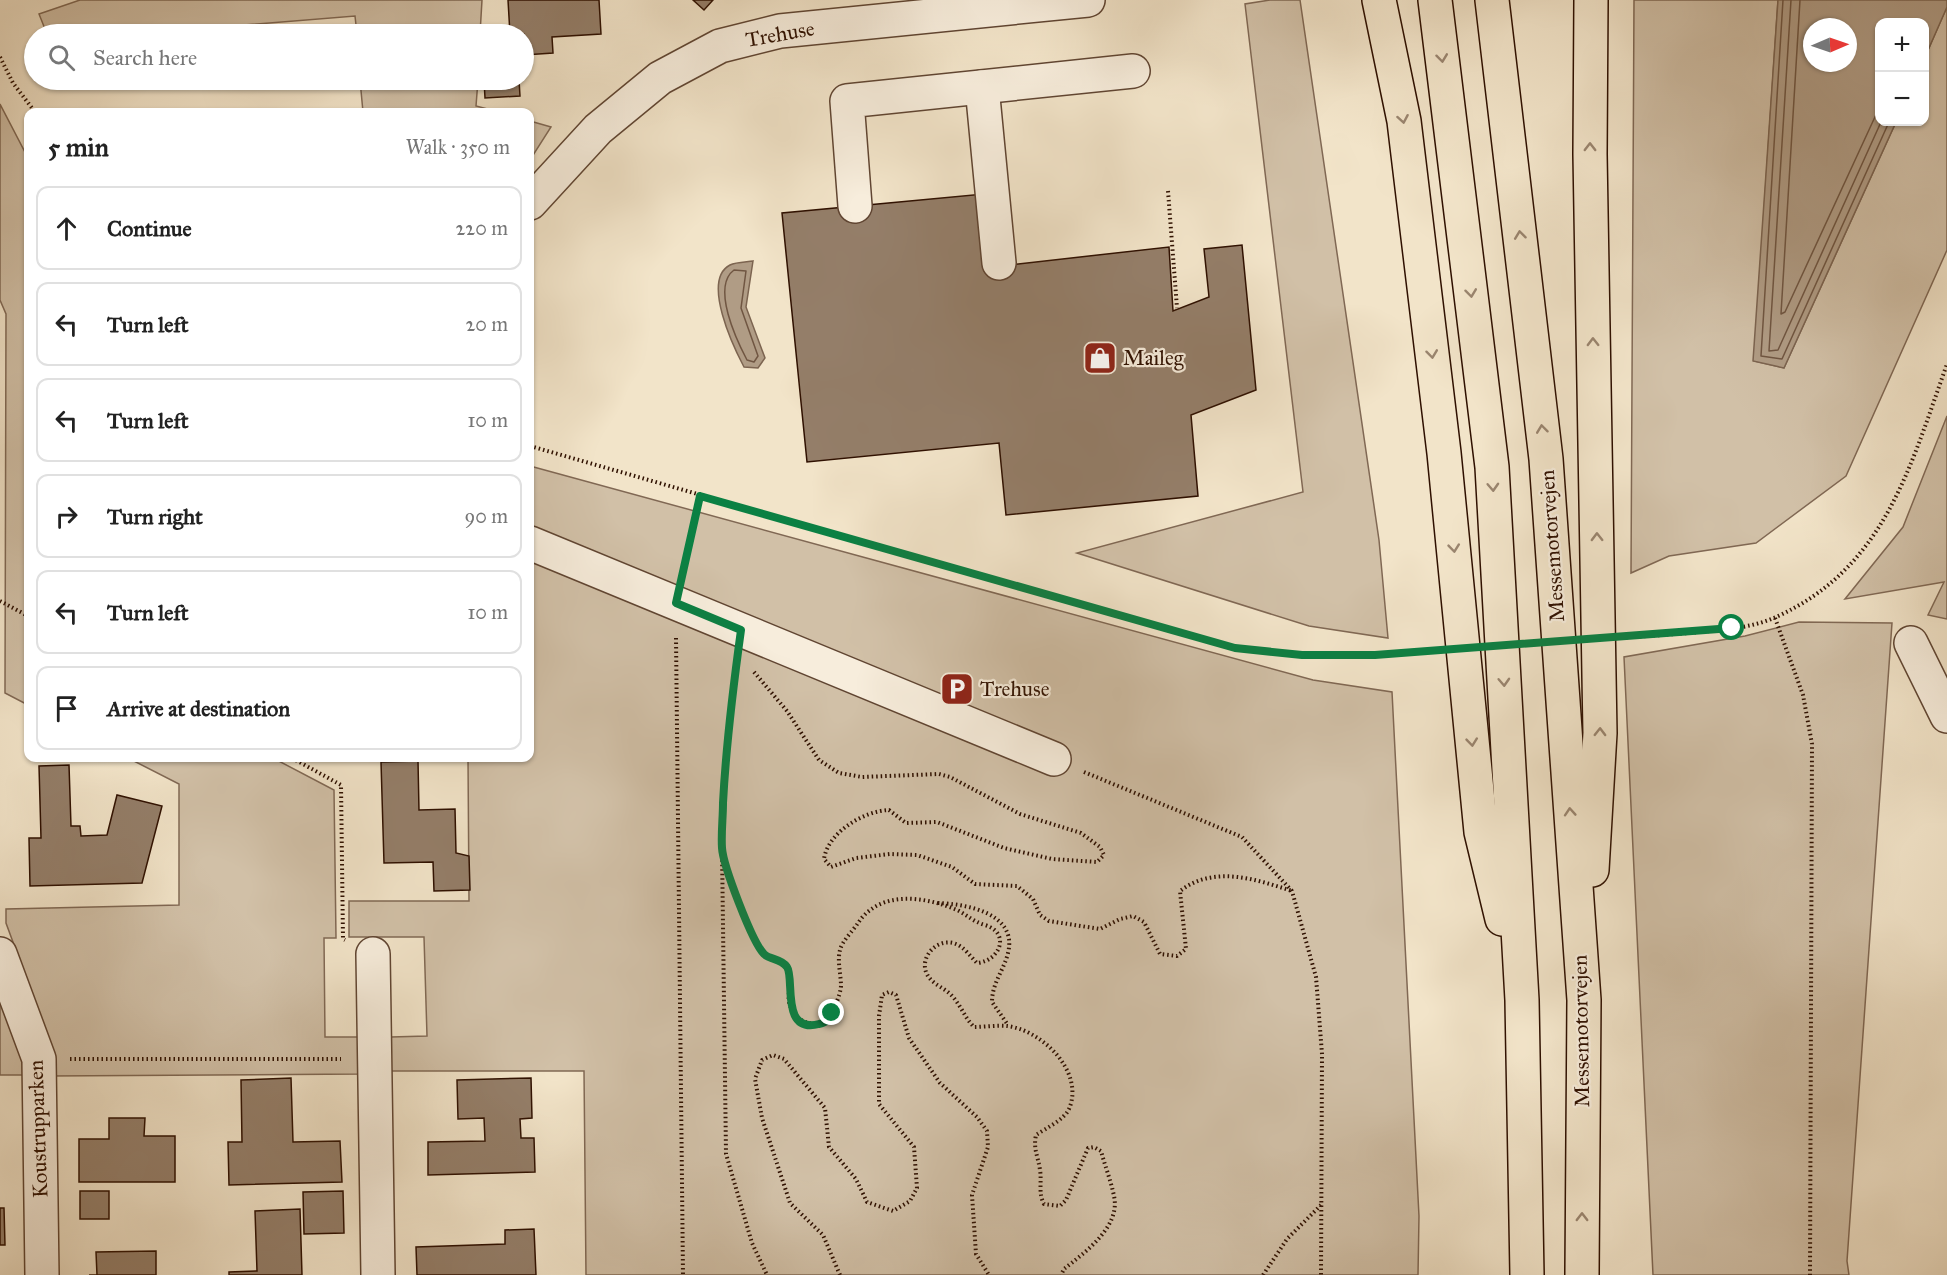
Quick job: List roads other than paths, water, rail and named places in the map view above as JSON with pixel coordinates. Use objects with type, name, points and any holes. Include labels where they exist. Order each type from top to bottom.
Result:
[{"type":"highway","points":[[1379,0],[1404,122],[1444,453],[1481,832],[1522,1000]]},
{"type":"highway","points":[[1435,0],[1492,466],[1522,1000],[1527,1275]]},
{"type":"highway","name":"Messemotorvejen","points":[[1492,0],[1546,459],[1584,1000],[1582,1275]]},
{"type":"highway","points":[[1584,1000],[1600,733],[1590,154],[1591,0]]},
{"type":"street","name":"Trehuse","points":[[534,199],[598,129],[660,78],[720,46],[780,31],[1088,0]]},
{"type":"street","points":[[855,206],[847,101],[1133,71]]},
{"type":"street","points":[[989,86],[1005,263]]},
{"type":"street","points":[[534,545],[676,603],[740,642],[1054,759]]},
{"type":"street","points":[[1911,644],[1947,716]]},
{"type":"street","name":"Koustrupparken","points":[[0,954],[39,1059],[42,1275]]},
{"type":"street","points":[[373,954],[378,1275]]},
{"type":"water","points":[[1778,0],[1947,0],[1947,7],[1929,48],[1929,18],[1875,18],[1875,126],[1894,126],[1784,368],[1753,361]]},
{"type":"water","points":[[753,261],[746,307],[765,358],[758,368],[744,367],[722,314],[719,299],[722,273],[732,264]]},
{"type":"place","name":"Maileg","points":[[1100,358]]},
{"type":"place","name":"Trehuse","points":[[957,689]]}]
